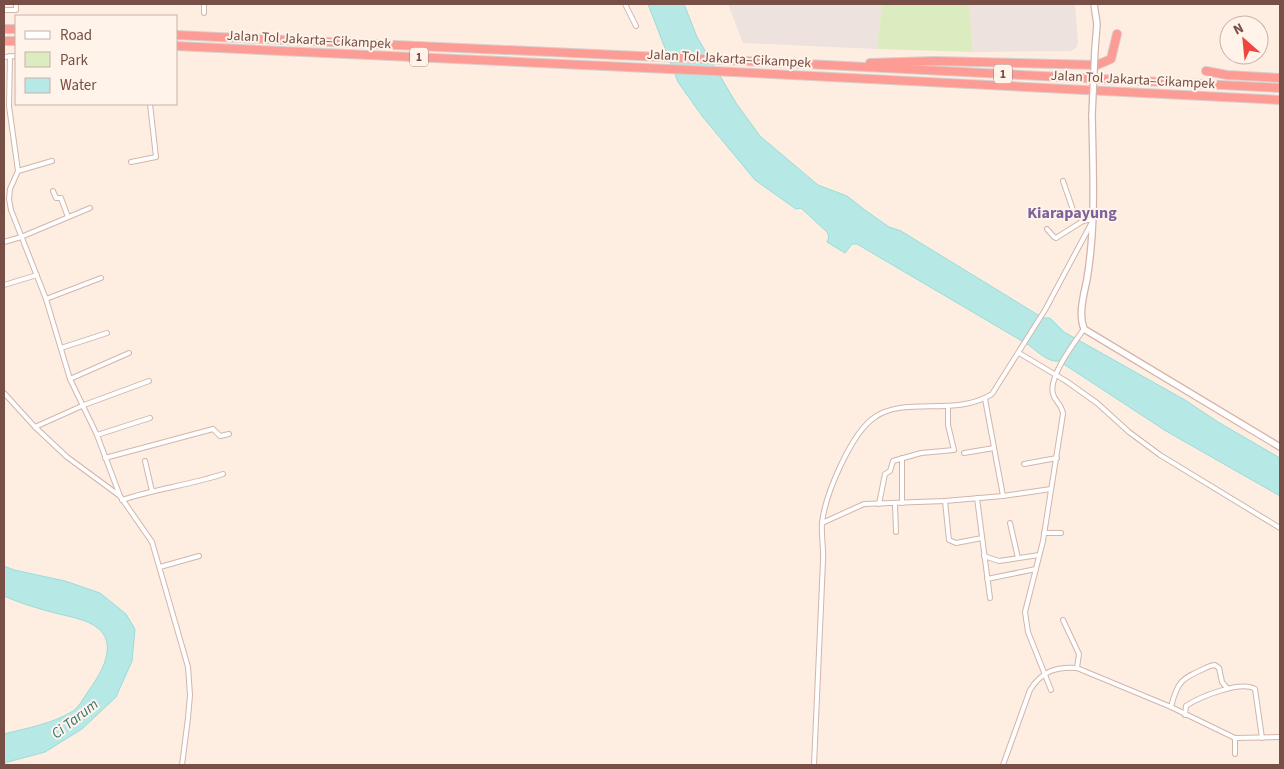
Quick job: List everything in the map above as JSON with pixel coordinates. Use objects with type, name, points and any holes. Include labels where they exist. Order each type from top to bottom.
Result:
[{"type":"highway","points":[[816,64],[934,61],[1097,65],[1111,59],[1117,34]]},
{"type":"highway","name":"Jalan Tol Jakarta–Cikampek","points":[[178,35],[657,56],[1280,88]]},
{"type":"highway","name":"Jalan Tol Jakarta–Cikampek","points":[[178,46],[661,68],[1280,100]]},
{"type":"highway","points":[[1206,71],[1227,75],[1280,78]]},
{"type":"street","points":[[4,10],[16,10],[16,4]]},
{"type":"street","points":[[204,4],[204,13]]},
{"type":"street","points":[[625,4],[636,26]]},
{"type":"street","points":[[1094,4],[1097,24],[1092,115],[1092,222],[1091,254],[1082,311],[1084,328],[1280,447]]},
{"type":"street","points":[[10,56],[9,106],[18,171],[10,188],[11,210],[46,299],[70,379],[97,435],[121,498]]},
{"type":"street","points":[[4,57],[15,56]]},
{"type":"street","points":[[131,162],[156,157],[150,105]]},
{"type":"street","points":[[18,171],[52,161]]},
{"type":"street","points":[[1063,181],[1074,210],[1083,221]]},
{"type":"street","points":[[4,190],[10,188]]},
{"type":"street","points":[[53,191],[55,197],[61,198],[68,217]]},
{"type":"street","points":[[4,242],[21,237],[90,208]]},
{"type":"street","points":[[1047,229],[1056,238],[1083,221],[1092,222]]},
{"type":"street","points":[[814,765],[823,560],[822,523],[828,499],[843,461],[867,423],[885,411],[969,404],[985,399],[995,391],[1045,310],[1092,222]]},
{"type":"street","points":[[4,285],[37,275]]},
{"type":"street","points":[[46,299],[101,278]]},
{"type":"street","points":[[1050,690],[1026,625],[1025,612],[1044,533],[1063,414],[1061,406],[1053,394],[1052,386],[1055,375],[1084,328]]},
{"type":"street","points":[[61,348],[107,333]]},
{"type":"street","points":[[1019,353],[1097,403],[1129,432],[1168,460],[1280,528]]},
{"type":"street","points":[[70,379],[129,354]]},
{"type":"street","points":[[35,427],[84,405],[149,381]]},
{"type":"street","points":[[4,393],[35,427],[67,457],[121,498],[142,524],[152,542],[188,667],[188,718],[182,765]]},
{"type":"street","points":[[985,399],[1003,496]]},
{"type":"street","points":[[879,504],[886,472],[890,471],[893,462],[920,453],[954,450],[948,425],[948,407]]},
{"type":"street","points":[[97,435],[150,418]]},
{"type":"street","points":[[106,458],[213,429],[220,436],[229,434]]},
{"type":"street","points":[[964,453],[994,448]]},
{"type":"street","points":[[902,458],[902,503]]},
{"type":"street","points":[[1024,464],[1056,458]]},
{"type":"street","points":[[145,461],[152,492]]},
{"type":"street","points":[[143,476],[148,474]]},
{"type":"street","points":[[121,498],[190,484],[223,474]]},
{"type":"street","points":[[822,523],[864,504],[945,501],[1003,496],[1051,489]]},
{"type":"street","points":[[977,498],[990,598]]},
{"type":"street","points":[[945,501],[949,540],[956,543],[982,538]]},
{"type":"street","points":[[895,504],[896,532]]},
{"type":"street","points":[[1010,523],[1018,558]]},
{"type":"street","points":[[1044,533],[1061,533]]},
{"type":"street","points":[[984,556],[999,561],[1039,555]]},
{"type":"street","points":[[160,567],[199,556]]},
{"type":"street","points":[[987,580],[1036,569]]},
{"type":"street","points":[[1063,620],[1079,654],[1077,668]]},
{"type":"street","points":[[1171,707],[1174,694],[1180,682],[1210,666],[1215,665],[1219,668],[1222,684],[1227,688]]},
{"type":"street","points":[[1003,765],[1030,690],[1044,672],[1061,668],[1077,668],[1171,707],[1235,738],[1280,737]]},
{"type":"street","points":[[1185,715],[1186,706],[1189,704],[1227,688],[1248,686],[1255,689],[1262,738]]},
{"type":"street","points":[[1235,738],[1235,754]]},
{"type":"shaded area","points":[[728,4],[882,4],[877,49],[743,43]]},
{"type":"shaded area","points":[[969,4],[1075,4],[1077,47],[1071,51],[973,52]]},
{"type":"green space","points":[[882,4],[969,4],[973,52],[877,49]]},
{"type":"water","points":[[648,4],[684,4],[697,37],[736,103],[760,136],[818,185],[847,196],[889,227],[901,231],[1043,318],[1050,318],[1064,332],[1185,400],[1218,422],[1280,458],[1280,496],[1166,431],[1059,361],[1046,358],[1027,344],[857,244],[852,244],[845,253],[827,242],[829,237],[827,232],[801,208],[796,209],[755,180],[702,116],[678,82]]},
{"type":"water","name":"Ci Tarum","points":[[4,566],[65,581],[100,593],[126,614],[135,629],[132,661],[116,697],[82,729],[45,752],[4,763],[4,734],[48,722],[65,715],[81,703],[106,659],[107,641],[103,633],[91,624],[4,596]]},
{"type":"district","name":"Kiarapayung","points":[[1072,213]]}]
